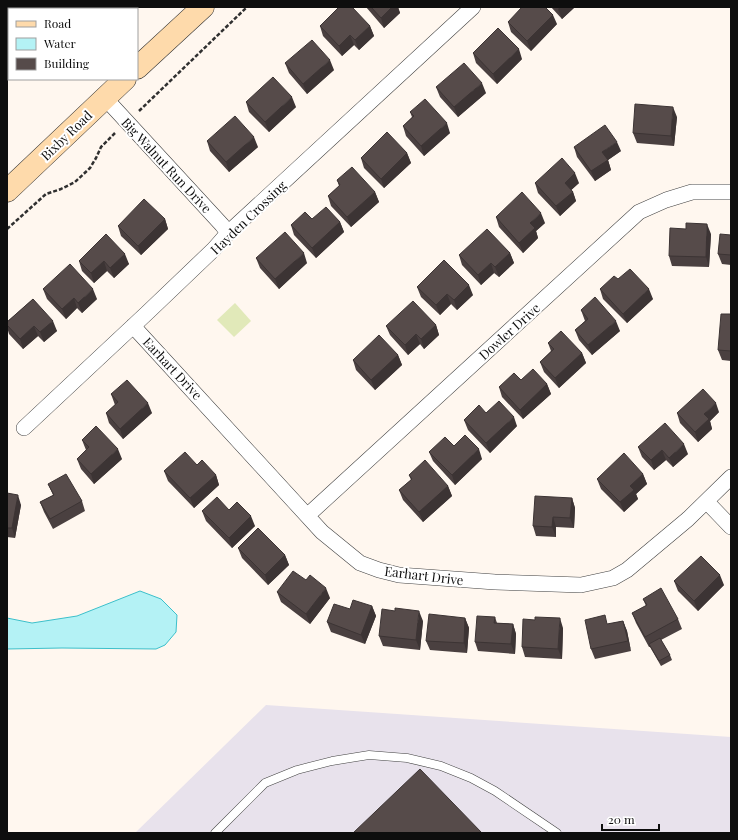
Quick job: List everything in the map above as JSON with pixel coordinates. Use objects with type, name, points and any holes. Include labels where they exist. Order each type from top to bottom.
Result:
[{"type":"street","points":[[138,67],[203,7]]},
{"type":"street","name":"Hayden Crossing","points":[[24,428],[134,326],[214,249],[228,233],[473,7]]},
{"type":"street","name":"Bixby Road","points":[[7,191],[125,80]]},
{"type":"street","name":"Big Walnut Run Drive","points":[[105,98],[228,233]]},
{"type":"street","name":"Dowler Drive","points":[[308,515],[639,212],[666,200],[692,192],[731,192]]},
{"type":"street","name":"Earhart Drive","points":[[134,326],[322,532],[360,563],[379,570],[399,575],[466,580],[581,585],[613,578],[627,570],[707,502],[731,477]]},
{"type":"street","points":[[707,502],[731,527]]},
{"type":"lane","points":[[215,833],[265,783],[297,770],[332,761],[369,755],[407,758],[441,766],[471,778],[495,791],[556,833]]},
{"type":"shaded area","points":[[266,705],[731,737],[731,833],[135,833]]},
{"type":"green space","points":[[235,303],[251,321],[234,337],[217,320]]},
{"type":"water","points":[[140,591],[161,599],[177,615],[176,632],[165,645],[156,649],[7,649],[7,618],[32,623],[77,616]]},
{"type":"building","points":[[339,7],[352,7],[370,26],[355,40],[350,35],[339,46],[320,26]]},
{"type":"building","points":[[371,7],[392,7],[381,18]]},
{"type":"building","points":[[522,7],[545,7],[553,15],[527,41],[508,22]]},
{"type":"building","points":[[498,28],[519,49],[493,74],[473,53]]},
{"type":"building","points":[[312,40],[330,60],[303,84],[285,63]]},
{"type":"building","points":[[464,63],[482,83],[454,107],[436,87]]},
{"type":"building","points":[[273,77],[292,97],[265,122],[246,102]]},
{"type":"building","points":[[425,99],[447,123],[421,146],[403,126],[414,116],[410,112]]},
{"type":"building","points":[[635,104],[673,107],[671,136],[633,133]]},
{"type":"building","points":[[235,116],[254,137],[226,162],[207,141]]},
{"type":"building","points":[[605,125],[617,142],[602,152],[608,160],[591,171],[574,147]]},
{"type":"building","points":[[387,132],[407,153],[381,179],[361,158]]},
{"type":"building","points":[[562,158],[575,173],[565,183],[573,192],[556,206],[535,183]]},
{"type":"building","points":[[352,167],[375,192],[347,217],[328,196],[340,185],[337,180]]},
{"type":"building","points":[[522,192],[541,213],[530,223],[535,228],[519,243],[496,217]]},
{"type":"building","points":[[144,199],[165,219],[138,246],[118,226]]},
{"type":"building","points":[[326,207],[340,222],[312,248],[291,225],[305,212],[312,219]]},
{"type":"building","points":[[686,223],[707,224],[706,257],[669,256],[670,228],[686,229]]},
{"type":"building","points":[[487,229],[510,253],[495,267],[491,263],[478,275],[459,255]]},
{"type":"building","points":[[285,232],[304,253],[275,279],[256,258]]},
{"type":"building","points":[[106,234],[125,254],[110,268],[104,261],[91,273],[79,261]]},
{"type":"building","points":[[720,234],[731,235],[731,255],[718,254]]},
{"type":"building","points":[[444,260],[469,285],[454,300],[447,294],[436,305],[417,287]]},
{"type":"building","points":[[70,264],[93,289],[78,303],[74,298],[62,309],[43,289]]},
{"type":"building","points":[[630,269],[649,289],[623,314],[600,289],[614,276],[618,279]]},
{"type":"building","points":[[595,297],[616,321],[588,345],[575,330],[588,319],[581,310]]},
{"type":"building","points":[[33,299],[53,321],[40,332],[34,326],[20,339],[7,325],[7,322]]},
{"type":"building","points":[[413,301],[436,325],[421,339],[416,334],[405,345],[386,326]]},
{"type":"building","points":[[721,314],[731,314],[731,351],[718,350]]},
{"type":"building","points":[[561,331],[582,353],[555,378],[540,362],[554,349],[548,343]]},
{"type":"building","points":[[379,335],[398,355],[371,380],[353,360]]},
{"type":"building","points":[[533,369],[547,384],[520,410],[499,387],[514,373],[521,380]]},
{"type":"building","points":[[127,380],[148,403],[120,429],[106,413],[118,402],[111,394]]},
{"type":"building","points":[[703,389],[716,403],[704,414],[709,419],[695,432],[677,413]]},
{"type":"building","points":[[499,401],[514,417],[486,443],[464,420],[479,405],[486,413]]},
{"type":"building","points":[[665,423],[684,444],[669,458],[662,450],[651,460],[638,447]]},
{"type":"building","points":[[96,426],[118,449],[91,474],[77,459],[89,447],[82,440]]},
{"type":"building","points":[[465,435],[479,449],[452,475],[429,452],[445,437],[454,446]]},
{"type":"building","points":[[185,452],[197,465],[202,460],[216,475],[190,498],[164,471]]},
{"type":"building","points":[[624,453],[643,474],[630,486],[634,490],[620,502],[597,479]]},
{"type":"building","points":[[425,460],[448,486],[419,512],[399,490],[412,479],[409,475]]},
{"type":"building","points":[[66,474],[82,501],[50,519],[40,502],[54,495],[48,484]]},
{"type":"building","points":[[7,493],[18,495],[12,528],[7,528]]},
{"type":"building","points":[[535,496],[572,498],[570,518],[553,517],[552,527],[533,526]]},
{"type":"building","points":[[217,497],[229,510],[237,502],[251,516],[229,538],[202,511]]},
{"type":"building","points":[[258,528],[285,555],[265,575],[238,548]]},
{"type":"building","points":[[701,556],[720,575],[694,601],[674,581]]},
{"type":"building","points":[[293,571],[306,580],[310,575],[326,588],[306,614],[277,592]]},
{"type":"building","points":[[661,588],[678,619],[645,637],[632,613],[647,605],[643,599]]},
{"type":"building","points":[[353,600],[372,606],[361,635],[327,622],[334,604],[350,609]]},
{"type":"building","points":[[395,608],[419,611],[416,640],[379,636],[382,609],[395,611]]},
{"type":"building","points":[[429,614],[465,618],[464,643],[426,641]]},
{"type":"building","points":[[605,615],[607,624],[623,621],[628,641],[591,649],[585,620]]},
{"type":"building","points":[[477,616],[495,617],[494,623],[513,624],[511,644],[475,642]]},
{"type":"building","points":[[535,617],[560,618],[558,649],[522,647],[523,619],[535,620]]},
{"type":"building","points":[[660,638],[670,655],[659,661],[649,644]]},
{"type":"building","points":[[420,769],[482,833],[353,833]]}]
